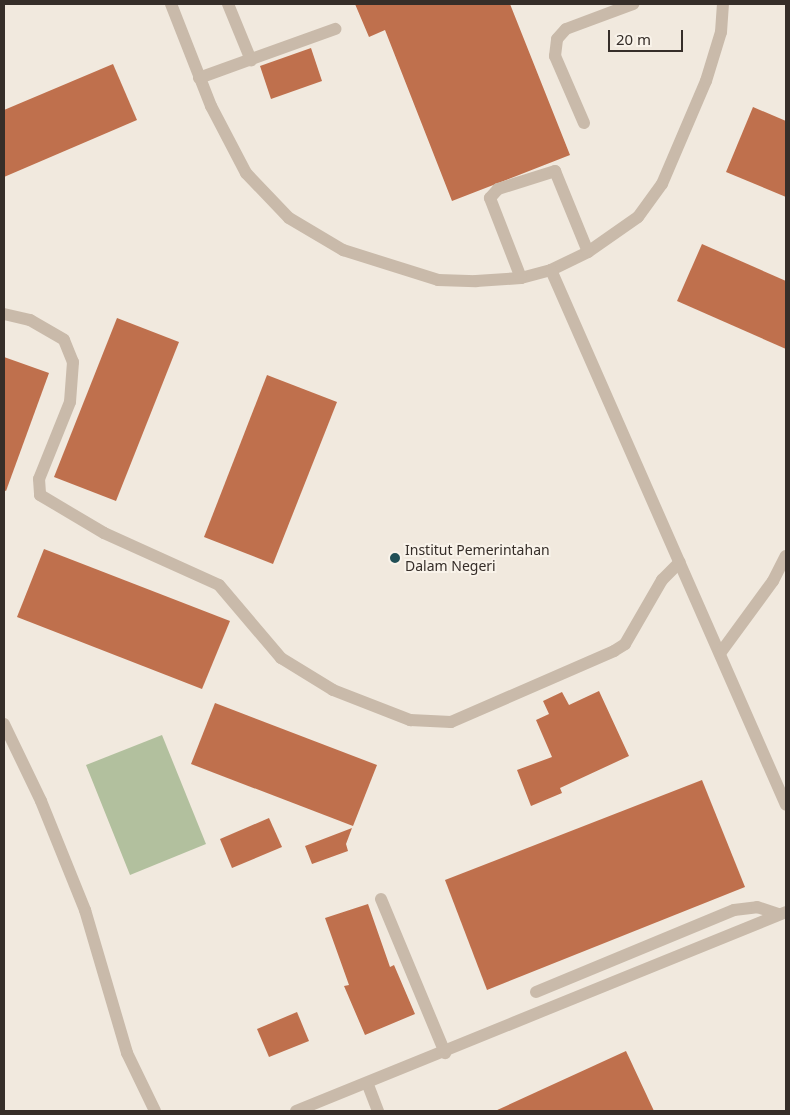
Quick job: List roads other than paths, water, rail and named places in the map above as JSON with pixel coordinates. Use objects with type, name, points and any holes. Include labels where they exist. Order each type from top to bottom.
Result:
[{"type":"street","points":[[171,4],[199,78],[246,173],[289,218],[343,250],[438,280],[521,278],[551,270],[588,252],[638,217],[662,184],[706,81],[721,32],[723,4]]},
{"type":"street","points":[[228,4],[251,60]]},
{"type":"street","points":[[584,123],[555,56],[557,39],[566,29],[633,4]]},
{"type":"street","points":[[199,78],[335,29]]},
{"type":"street","points":[[521,278],[490,198],[498,189],[555,170],[588,252]]},
{"type":"street","points":[[551,270],[721,652],[786,804]]},
{"type":"street","points":[[4,314],[30,320],[64,340],[73,362],[70,402],[39,479],[40,495],[104,533],[219,585],[282,658],[333,690],[410,720],[450,722],[614,651],[625,644],[662,580],[680,562]]},
{"type":"street","points":[[721,652],[774,581],[786,556]]},
{"type":"street","points":[[4,724],[41,801],[85,910],[127,1053],[155,1111]]},
{"type":"street","points":[[381,900],[445,1053]]},
{"type":"street","points":[[536,992],[734,910],[757,907],[783,913]]},
{"type":"street","points":[[296,1111],[368,1085],[783,913]]},
{"type":"street","points":[[368,1085],[378,1111]]},
{"type":"place","name":"Institut Pemerintahan Dalam Negeri","points":[[395,558]]}]
